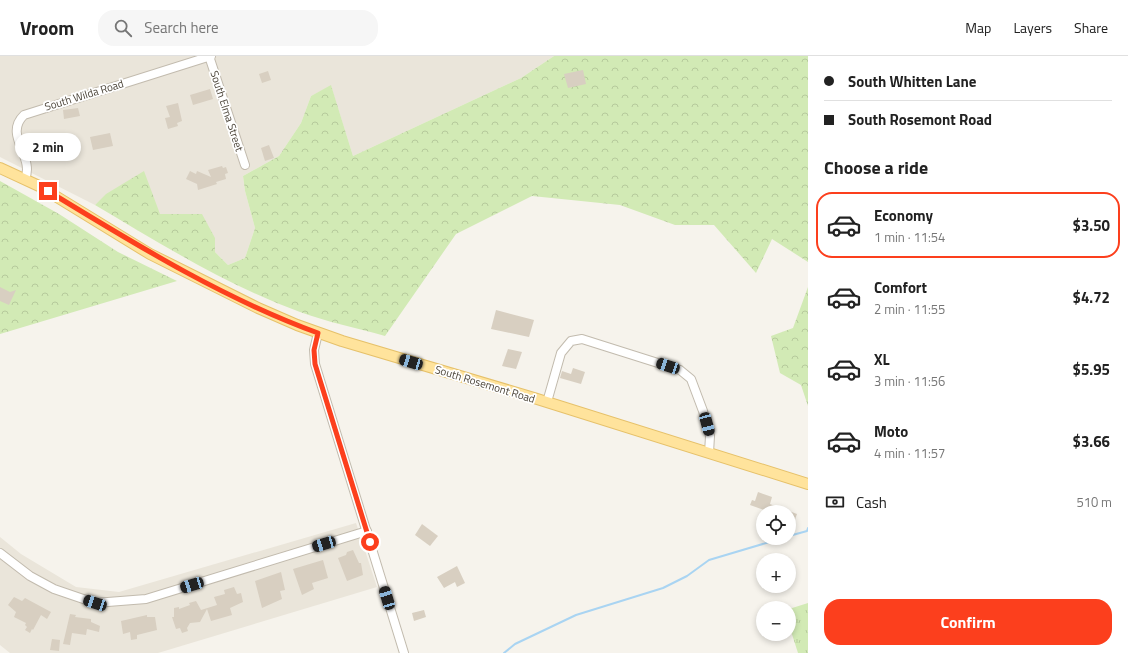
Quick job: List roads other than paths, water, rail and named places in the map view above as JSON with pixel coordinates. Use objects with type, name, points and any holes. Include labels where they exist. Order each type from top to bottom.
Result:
[{"type":"main road","name":"South Rosemont Road","points":[[0,168],[25,178],[156,257],[253,306],[318,333],[547,402],[808,484]]},
{"type":"street","name":"South Elma Street","points":[[210,56],[245,165]]},
{"type":"street","name":"South Wilda Road","points":[[25,178],[28,170],[16,131],[17,124],[24,115],[210,56]]},
{"type":"street","points":[[318,333],[314,350],[315,364],[404,653]]},
{"type":"street","points":[[547,402],[561,353],[570,341],[582,339],[680,370],[690,379],[703,411],[710,436],[710,453]]},
{"type":"street","points":[[0,553],[30,576],[54,590],[95,603],[146,599],[367,531]]},
{"type":"waterway","points":[[796,534],[807,531],[808,528]]},
{"type":"waterway","points":[[504,653],[515,644],[576,615],[663,588],[687,576],[709,560],[759,545]]}]
